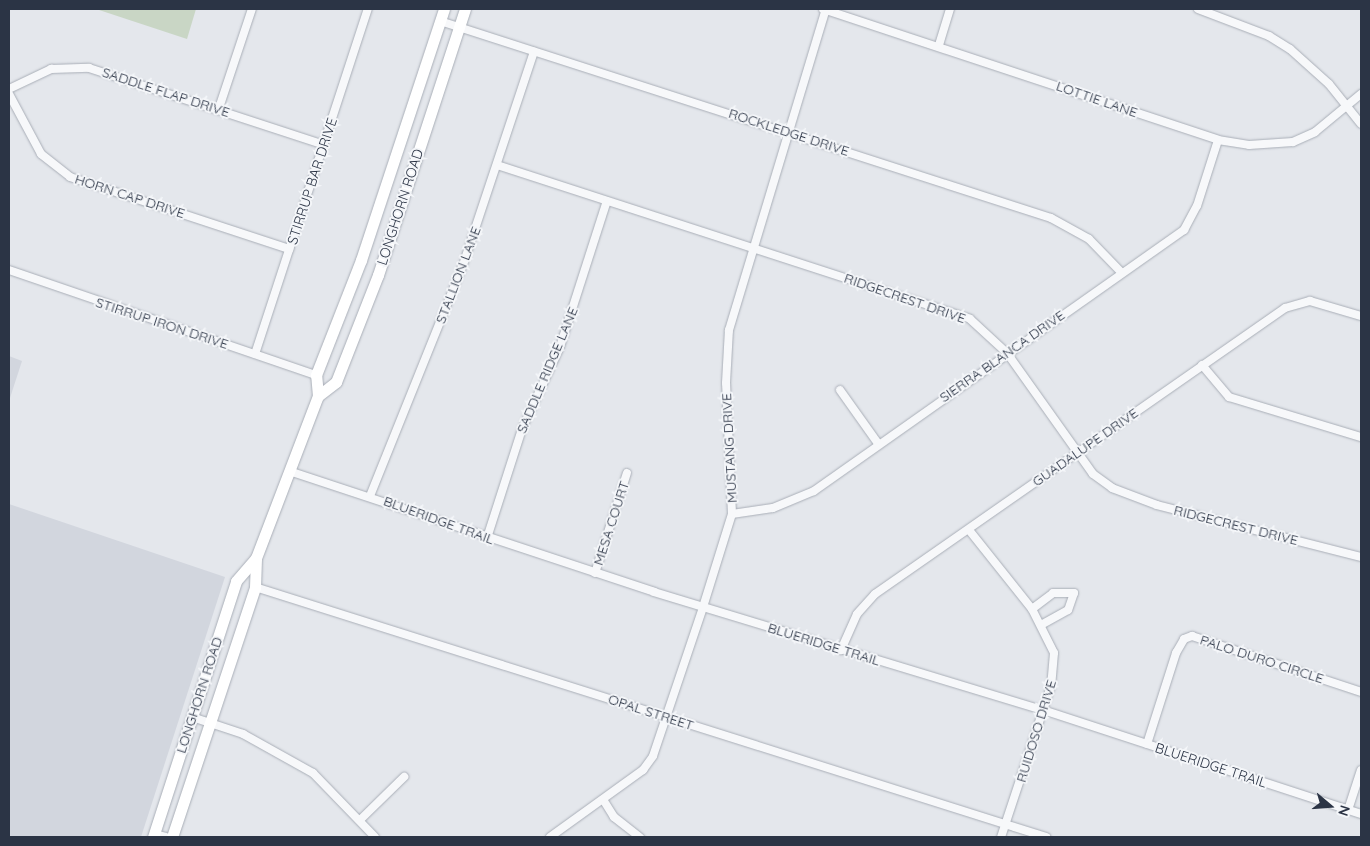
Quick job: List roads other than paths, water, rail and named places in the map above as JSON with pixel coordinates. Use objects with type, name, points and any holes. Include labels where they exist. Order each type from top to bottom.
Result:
[{"type":"main road","name":"LONGHORN ROAD","points":[[172,837],[255,588],[256,558],[318,396],[316,375],[361,260],[444,9]]},
{"type":"main road","name":"LONGHORN ROAD","points":[[318,396],[336,382],[378,275],[465,9]]},
{"type":"main road","name":"LONGHORN ROAD","points":[[153,836],[236,581],[256,558]]},
{"type":"street","points":[[219,108],[252,9]]},
{"type":"street","name":"STIRRUP BAR DRIVE","points":[[255,354],[368,9]]},
{"type":"street","name":"LOTTIE LANE","points":[[825,9],[939,45],[1218,140],[1249,145],[1293,142],[1315,132],[1361,94]]},
{"type":"street","name":"MUSTANG DRIVE","points":[[550,837],[604,801],[643,770],[666,717],[703,607],[732,514],[726,356],[752,249],[825,9]]},
{"type":"street","points":[[939,45],[950,9]]},
{"type":"street","points":[[1198,9],[1270,36],[1290,49],[1347,104],[1361,124]]},
{"type":"street","name":"ROCKLEDGE DRIVE","points":[[440,21],[787,131],[1051,218],[1090,239],[1122,273]]},
{"type":"street","name":"STALLION LANE","points":[[370,496],[463,265],[534,50]]},
{"type":"street","name":"SADDLE FLAP DRIVE","points":[[9,89],[51,69],[76,66],[219,108],[324,145]]},
{"type":"street","name":"HORN CAP DRIVE","points":[[9,94],[37,148],[64,174],[289,250]]},
{"type":"street","name":"SIERRA BLANCA DRIVE","points":[[732,514],[773,508],[814,491],[877,442],[1122,273],[1190,221],[1218,140]]},
{"type":"street","name":"RIDGECREST DRIVE","points":[[497,165],[752,249],[954,312],[982,327],[1007,354],[1093,474],[1130,497],[1361,557]]},
{"type":"street","name":"SADDLE RIDGE LANE","points":[[486,538],[522,429],[560,347],[606,201]]},
{"type":"street","name":"STIRRUP IRON DRIVE","points":[[9,270],[316,375]]},
{"type":"street","name":"GUADALUPE DRIVE","points":[[841,650],[857,614],[875,594],[1202,365],[1299,302],[1361,316]]},
{"type":"street","points":[[1202,365],[1229,397],[1361,437]]},
{"type":"street","points":[[840,390],[877,442]]},
{"type":"street","name":"BLUERIDGE TRAIL","points":[[289,471],[370,496],[486,538],[595,573],[841,650],[1043,710],[1361,814]]},
{"type":"street","name":"MESA COURT","points":[[595,573],[627,473]]},
{"type":"street","name":"RUIDOSO DRIVE","points":[[969,530],[1032,609],[1051,640],[1055,665],[1043,710],[1001,837]]},
{"type":"street","name":"OPAL STREET","points":[[255,588],[1046,837]]},
{"type":"street","points":[[1032,609],[1053,593],[1074,593],[1068,610],[1041,625]]},
{"type":"street","name":"PALO DURO CIRCLE","points":[[1147,744],[1176,653],[1184,639],[1192,636],[1361,692]]},
{"type":"street","points":[[192,717],[208,725],[243,734],[313,773],[375,837]]},
{"type":"street","points":[[1348,810],[1361,770]]},
{"type":"street","points":[[360,820],[404,777]]},
{"type":"street","points":[[604,801],[614,817],[640,837]]},
{"type":"street","points":[[153,836],[166,837]]}]
